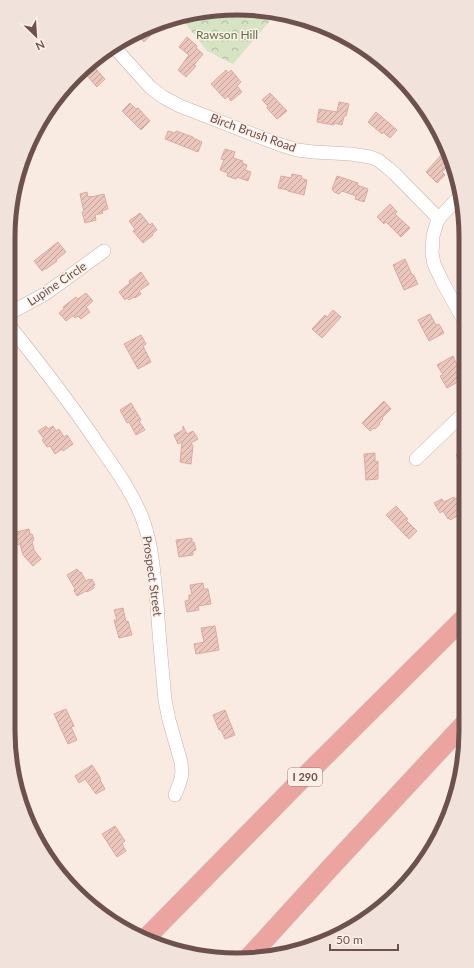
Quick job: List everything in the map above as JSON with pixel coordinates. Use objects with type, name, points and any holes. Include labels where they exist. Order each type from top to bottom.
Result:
[{"type":"highway","name":"I 290","points":[[149,935],[252,829],[459,623]]},
{"type":"highway","points":[[254,953],[331,867],[459,730]]},
{"type":"street","name":"Birch Brush Road","points":[[117,50],[150,87],[163,98],[180,106],[297,150],[328,154],[350,154],[370,157],[378,160],[395,174],[439,219]]},
{"type":"street","points":[[456,200],[439,219],[433,236],[432,253],[434,264],[459,312]]},
{"type":"street","name":"Lupine Circle","points":[[15,310],[45,294],[104,251]]},
{"type":"street","name":"Prospect Street","points":[[15,333],[62,392],[90,431],[130,492],[141,515],[153,566],[165,700],[170,725],[181,762],[181,779],[175,795]]},
{"type":"street","points":[[416,459],[459,418]]},
{"type":"green space","name":"Rawson Hill","points":[[222,15],[252,15],[272,18],[233,64],[207,51],[184,22]]},
{"type":"building","points":[[151,33],[152,34],[144,42],[140,37]]},
{"type":"building","points":[[187,37],[203,54],[194,65],[196,66],[186,77],[178,70],[189,55],[179,47]]},
{"type":"building","points":[[95,66],[95,68],[105,79],[97,87],[86,75]]},
{"type":"building","points":[[226,70],[228,73],[231,70],[241,82],[237,86],[242,92],[231,101],[228,96],[225,99],[211,84]]},
{"type":"building","points":[[270,93],[287,111],[277,119],[262,100]]},
{"type":"building","points":[[339,102],[349,104],[342,125],[317,122],[319,109],[337,112]]},
{"type":"building","points":[[130,103],[136,109],[138,108],[150,121],[141,130],[122,111]]},
{"type":"building","points":[[376,112],[397,130],[390,138],[383,132],[382,134],[368,122]]},
{"type":"building","points":[[168,131],[175,133],[176,131],[202,142],[198,152],[165,139]]},
{"type":"building","points":[[225,149],[235,152],[233,158],[243,161],[242,163],[247,165],[245,170],[251,172],[248,181],[237,177],[236,179],[227,176],[228,173],[220,170],[224,160],[221,159]]},
{"type":"building","points":[[442,154],[447,167],[442,172],[445,175],[437,183],[426,172]]},
{"type":"building","points":[[292,174],[302,176],[301,178],[307,180],[304,195],[278,188],[281,176],[291,178]]},
{"type":"building","points":[[337,176],[358,183],[357,185],[368,189],[364,202],[355,199],[356,196],[342,191],[339,194],[334,192],[332,189]]},
{"type":"building","points":[[87,192],[88,197],[104,194],[108,209],[102,211],[103,213],[95,215],[96,220],[85,223],[80,194]]},
{"type":"building","points":[[390,204],[397,212],[395,214],[410,228],[401,237],[386,222],[384,224],[377,217]]},
{"type":"building","points":[[140,213],[150,225],[152,223],[157,230],[143,243],[133,231],[135,229],[129,221]]},
{"type":"building","points":[[58,242],[66,252],[56,260],[57,261],[42,271],[34,261]]},
{"type":"building","points":[[405,259],[418,284],[404,290],[393,265]]},
{"type":"building","points":[[141,272],[149,284],[139,291],[141,294],[135,298],[134,297],[129,300],[127,298],[125,300],[119,292],[130,283],[129,281]]},
{"type":"building","points":[[86,293],[93,301],[86,307],[90,312],[81,319],[78,316],[75,318],[73,316],[66,321],[59,313],[64,309],[63,307],[76,297],[78,299]]},
{"type":"building","points":[[333,310],[341,317],[322,338],[312,329],[325,315],[327,317]]},
{"type":"building","points":[[430,314],[436,325],[439,324],[444,333],[429,341],[418,320]]},
{"type":"building","points":[[141,335],[146,344],[143,346],[151,362],[138,369],[124,344]]},
{"type":"building","points":[[453,356],[456,363],[459,361],[459,381],[447,388],[440,376],[443,375],[437,365]]},
{"type":"building","points":[[384,401],[391,409],[382,418],[383,419],[379,423],[380,424],[375,429],[374,428],[370,431],[362,423]]},
{"type":"building","points":[[131,403],[145,430],[136,435],[120,410]]},
{"type":"building","points":[[46,426],[48,429],[53,426],[56,431],[59,429],[64,437],[67,435],[73,444],[63,451],[62,449],[55,454],[50,446],[47,447],[42,440],[44,439],[38,431]]},
{"type":"building","points":[[183,426],[187,434],[193,431],[198,439],[191,443],[193,446],[191,464],[180,462],[182,442],[178,444],[174,435],[183,430]]},
{"type":"building","points":[[375,453],[375,462],[378,461],[378,479],[366,480],[364,454]]},
{"type":"building","points":[[459,453],[459,460],[456,455]]},
{"type":"building","points":[[454,497],[455,499],[459,497],[459,516],[450,520],[443,511],[440,513],[434,503],[442,499],[444,502]]},
{"type":"building","points":[[396,506],[408,519],[406,520],[417,531],[409,539],[386,515]]},
{"type":"building","points":[[29,529],[30,534],[32,534],[34,540],[32,541],[34,550],[41,559],[33,566],[23,555],[20,544],[15,545],[15,532]]},
{"type":"building","points":[[192,538],[192,543],[194,542],[196,550],[193,551],[193,555],[179,557],[176,540]]},
{"type":"building","points":[[77,569],[80,573],[81,572],[86,581],[92,579],[95,585],[93,586],[94,588],[77,596],[74,590],[75,589],[67,575]]},
{"type":"building","points":[[203,583],[204,589],[208,589],[211,604],[198,606],[199,610],[187,612],[185,601],[189,600],[189,595],[192,595],[190,585]]},
{"type":"building","points":[[123,608],[126,622],[128,621],[132,635],[119,638],[114,620],[117,620],[114,610]]},
{"type":"building","points":[[215,626],[219,650],[196,654],[194,644],[204,642],[201,628]]},
{"type":"building","points":[[66,709],[74,726],[71,727],[77,740],[68,744],[54,714]]},
{"type":"building","points":[[225,710],[235,735],[225,739],[221,730],[219,730],[213,715]]},
{"type":"building","points":[[92,765],[101,779],[100,780],[105,789],[96,794],[85,779],[79,783],[75,776]]},
{"type":"building","points":[[115,826],[125,841],[122,844],[126,851],[117,857],[102,834]]}]
